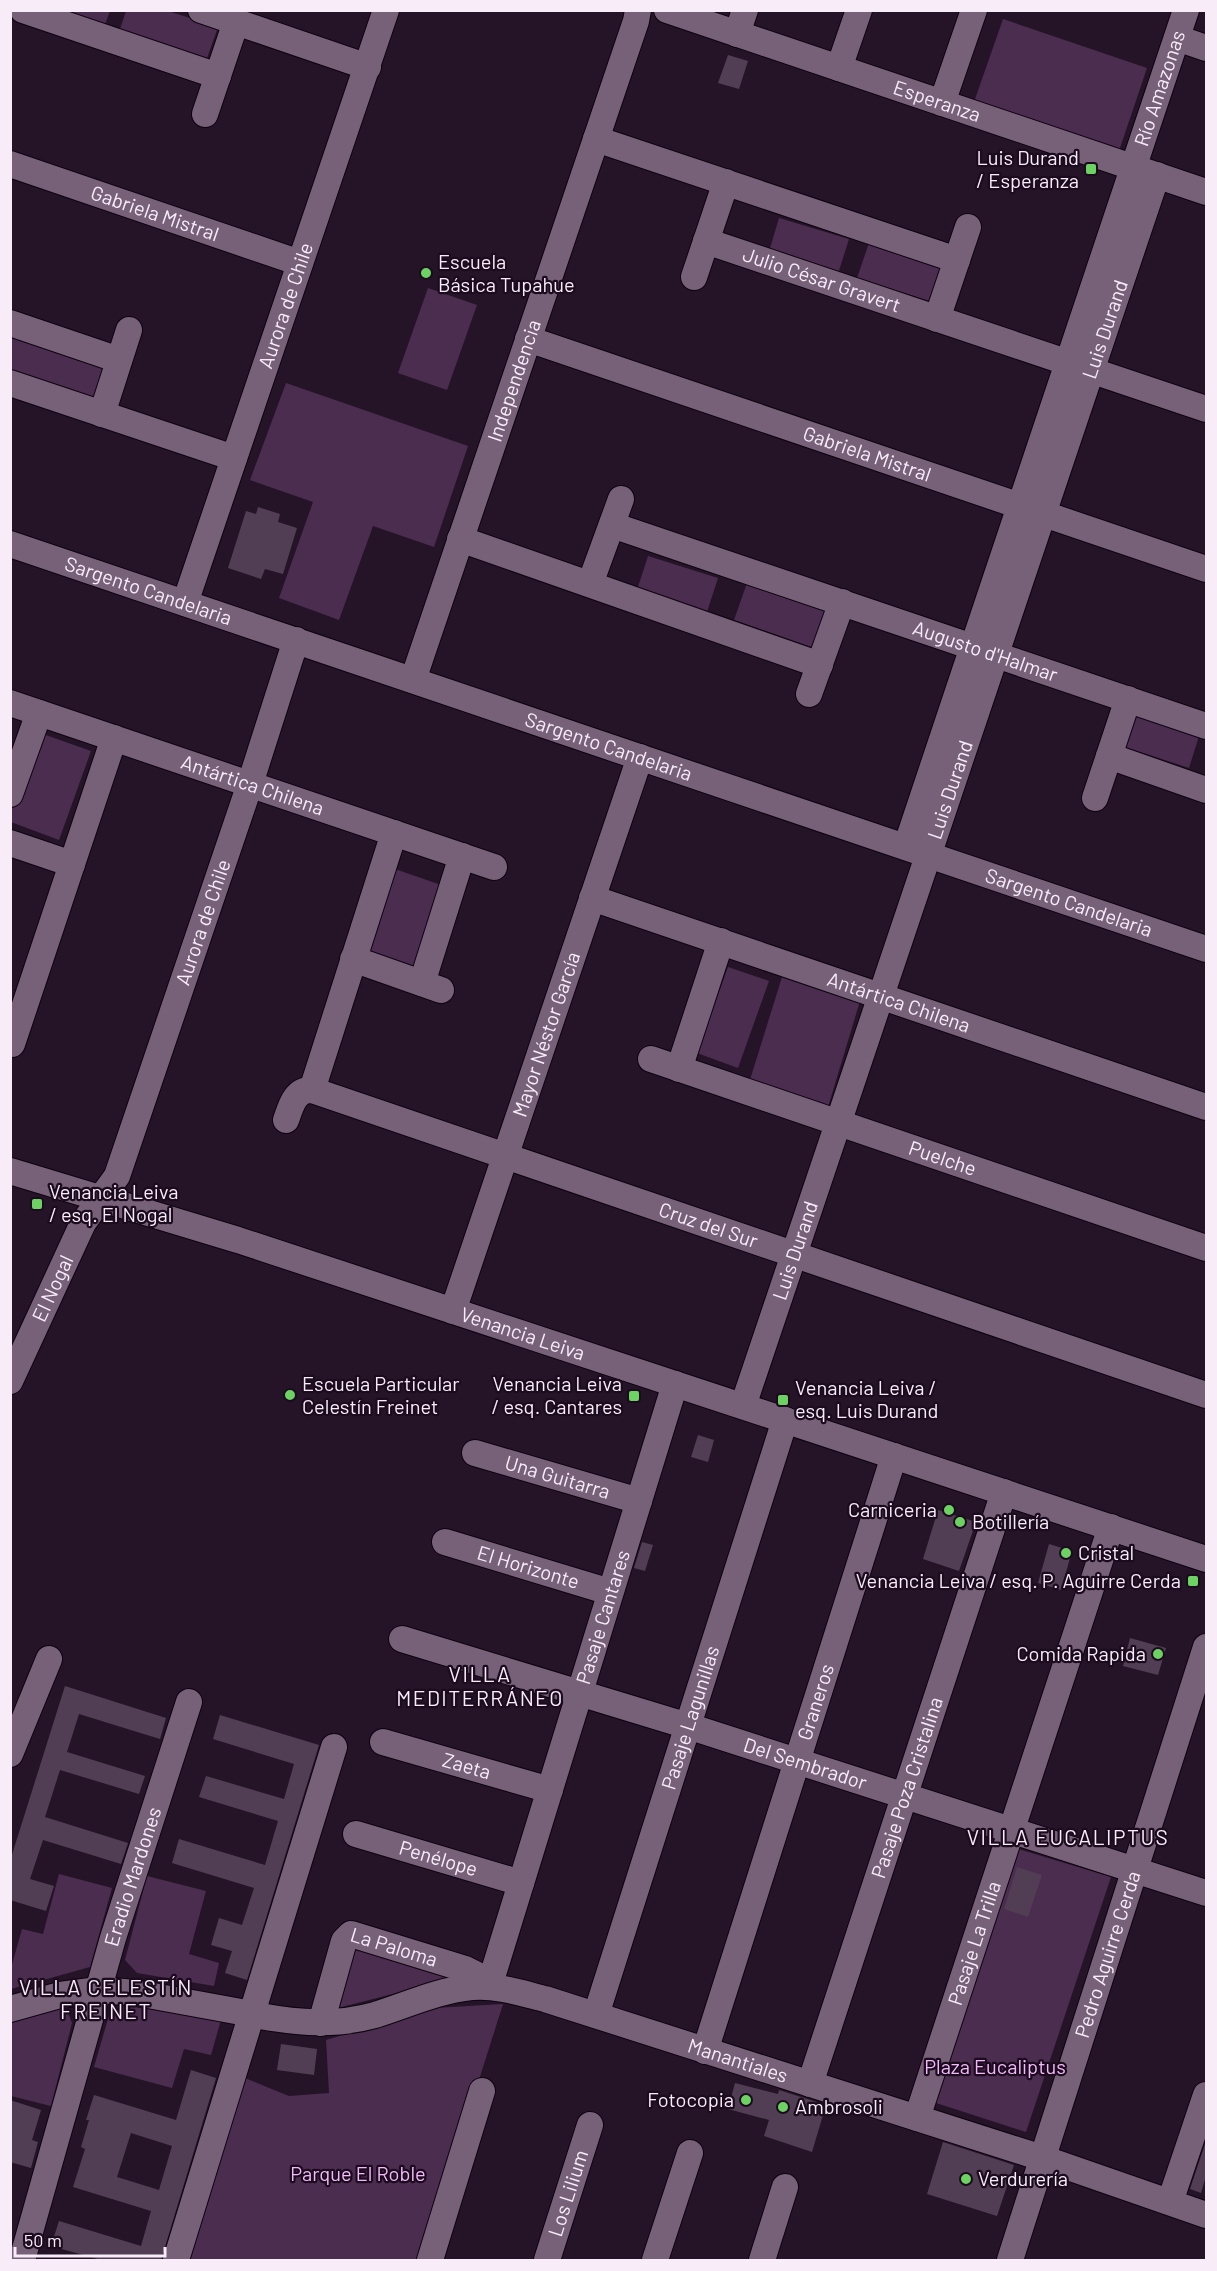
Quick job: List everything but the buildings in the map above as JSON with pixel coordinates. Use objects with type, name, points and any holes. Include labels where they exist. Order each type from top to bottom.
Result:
[{"type":"street","points":[[201,10],[368,67]]},
{"type":"street","name":"Aurora de Chile","points":[[185,603],[387,10]]},
{"type":"street","name":"Independencia","points":[[412,680],[638,10]]},
{"type":"street","name":"Esperanza","points":[[667,10],[741,22],[839,68],[1206,192]]},
{"type":"street","points":[[839,68],[859,10]]},
{"type":"street","points":[[942,103],[974,10]]},
{"type":"street","name":"Río Amazonas","points":[[1145,171],[1177,38],[1186,10]]},
{"type":"street","points":[[34,12],[218,76]]},
{"type":"street","points":[[205,114],[236,22]]},
{"type":"street","points":[[1177,38],[1206,48]]},
{"type":"street","points":[[596,139],[957,260]]},
{"type":"street","name":"Gabriela Mistral","points":[[10,164],[300,263]]},
{"type":"street","name":"Luis Durand","points":[[743,1406],[882,996],[918,851],[1145,171]]},
{"type":"street","points":[[694,277],[726,182]]},
{"type":"street","points":[[938,319],[968,227]]},
{"type":"street","name":"Julio César Gravert","points":[[706,241],[1206,409]]},
{"type":"street","points":[[10,323],[119,360]]},
{"type":"street","points":[[102,414],[129,330]]},
{"type":"street","name":"Gabriela Mistral","points":[[528,339],[1206,569]]},
{"type":"street","points":[[10,383],[234,458]]},
{"type":"street","points":[[590,584],[621,499]]},
{"type":"street","name":"Augusto d'Halmar","points":[[612,525],[1206,726]]},
{"type":"street","points":[[460,539],[820,665]]},
{"type":"street","name":"Sargento Candelaria","points":[[10,543],[1206,949]]},
{"type":"street","points":[[809,694],[842,602]]},
{"type":"street","name":"Aurora de Chile","points":[[100,1200],[117,1176],[250,784],[296,640]]},
{"type":"street","points":[[1095,798],[1128,699]]},
{"type":"street","name":"Antártica Chilena","points":[[10,703],[494,867]]},
{"type":"street","points":[[10,794],[39,713]]},
{"type":"street","points":[[12,1044],[18,1000],[72,864],[114,738]]},
{"type":"street","points":[[1109,756],[1206,790]]},
{"type":"street","name":"Mayor Néstor García","points":[[453,1311],[640,757]]},
{"type":"street","points":[[286,1120],[294,1099],[300,1092],[306,1089],[312,1090],[394,833]]},
{"type":"street","points":[[10,843],[72,864]]},
{"type":"street","points":[[353,959],[431,987],[462,856]]},
{"type":"street","name":"Antártica Chilena","points":[[592,898],[1206,1107]]},
{"type":"street","points":[[679,1069],[721,941]]},
{"type":"street","name":"Puelche","points":[[651,1059],[839,1123],[1205,1241]]},
{"type":"street","name":"Cruz del Sur","points":[[312,1090],[1206,1395]]},
{"type":"street","name":"Venancia Leiva","points":[[10,1171],[238,1240],[1206,1559]]},
{"type":"street","name":"El Nogal","points":[[10,1381],[20,1338],[83,1223],[100,1200]]},
{"type":"street","name":"Pasaje Cantares","points":[[489,1987],[675,1384]]},
{"type":"street","name":"Pasaje Lagunillas","points":[[596,2015],[785,1420]]},
{"type":"street","name":"Una Guitarra","points":[[475,1454],[639,1501]]},
{"type":"street","name":"Graneros","points":[[705,2050],[894,1456]]},
{"type":"street","name":"Pasaje Poza Cristalina","points":[[810,2084],[1004,1492]]},
{"type":"street","name":"Pasaje La Trilla","points":[[916,2118],[1112,1527]]},
{"type":"street","name":"El Horizonte","points":[[445,1542],[610,1592]]},
{"type":"street","name":"Del Sembrador","points":[[402,1639],[688,1726],[1206,1893]]},
{"type":"street","name":"Pedro Aguirre Cerda","points":[[1010,2260],[1206,1647]]},
{"type":"street","points":[[10,1754],[49,1659]]},
{"type":"street","name":"Eradio Mardones","points":[[23,2260],[98,1990],[189,1702]]},
{"type":"street","name":"Zaeta","points":[[383,1742],[550,1790]]},
{"type":"street","points":[[176,2260],[256,2015],[334,1747]]},
{"type":"street","name":"Penélope","points":[[356,1834],[521,1883]]},
{"type":"street","name":"La Paloma","points":[[321,2023],[344,1941],[351,1934],[465,1969],[479,1976],[489,1987]]},
{"type":"street","name":"Manantiales","points":[[10,2009],[60,1995],[98,1990],[137,1994],[299,2023],[321,2023],[347,2021],[373,2015],[458,1989],[489,1987],[545,1999],[596,2015],[1042,2158],[1206,2215]]},
{"type":"street","points":[[430,2260],[482,2091]]},
{"type":"street","points":[[1170,2202],[1206,2095]]},
{"type":"street","name":"Los Lilium","points":[[547,2260],[590,2125]]},
{"type":"street","points":[[655,2260],[690,2153]]},
{"type":"street","points":[[762,2260],[785,2187]]},
{"type":"green space","points":[[67,11],[110,11],[104,27],[65,14]]},
{"type":"green space","points":[[126,11],[168,11],[218,27],[206,61],[119,32]]},
{"type":"green space","points":[[1003,19],[1147,68],[1119,151],[974,102]]},
{"type":"green space","points":[[779,218],[849,239],[837,277],[768,255]]},
{"type":"green space","points":[[870,240],[944,266],[933,302],[857,278]]},
{"type":"green space","points":[[428,288],[477,305],[447,390],[398,373]]},
{"type":"green space","points":[[11,330],[107,363],[102,400],[11,376]]},
{"type":"green space","points":[[286,383],[468,446],[434,547],[373,526],[339,620],[279,598],[313,502],[250,480]]},
{"type":"green space","points":[[648,556],[718,578],[706,615],[636,593]]},
{"type":"green space","points":[[747,583],[830,611],[817,649],[734,620]]},
{"type":"green space","points":[[1132,714],[1199,736],[1189,768],[1122,746]]},
{"type":"green space","points":[[40,733],[91,751],[59,840],[11,822],[10,814]]},
{"type":"green space","points":[[395,869],[444,886],[414,972],[365,955]]},
{"type":"green space","points":[[728,967],[769,981],[738,1068],[697,1053]]},
{"type":"green space","points":[[782,977],[860,1001],[828,1107],[749,1083]]},
{"type":"green space","name":"Plaza Eucaliptus","points":[[1015,1848],[1111,1877],[1026,2132],[930,2101]]},
{"type":"green space","points":[[59,1874],[112,1888],[90,1967],[11,1989],[11,1968],[22,1929],[43,1934]]},
{"type":"green space","points":[[147,1876],[206,1891],[189,1954],[219,1963],[214,1986],[137,1973],[125,1960]]},
{"type":"green space","points":[[349,1939],[463,1976],[330,2010]]},
{"type":"green space","points":[[64,2003],[72,2023],[51,2106],[11,2096],[11,2023]]},
{"type":"green space","name":"Parque El Roble","points":[[503,2004],[422,2260],[189,2260],[245,2078],[289,2096],[329,2093],[326,2040],[434,2008]]},
{"type":"green space","points":[[120,2005],[145,2005],[221,2020],[211,2055],[184,2049],[172,2088],[94,2067],[110,2012]]},
{"type":"place","name":"Luis Durand / Esperanza","points":[[1091,169]]},
{"type":"place","name":"Escuela Básica Tupahue","points":[[426,273]]},
{"type":"place","name":"Venancia Leiva / esq. El Nogal","points":[[37,1204]]},
{"type":"place","name":"Escuela Particular Celestín Freinet","points":[[290,1395]]},
{"type":"place","name":"Venancia Leiva / esq. Cantares","points":[[634,1396]]},
{"type":"place","name":"Venancia Leiva / esq. Luis Durand","points":[[783,1400]]},
{"type":"place","name":"Carniceria","points":[[949,1510]]},
{"type":"place","name":"Botillería","points":[[960,1522]]},
{"type":"place","name":"Cristal","points":[[1066,1553]]},
{"type":"place","name":"Venancia Leiva / esq. P. Aguirre Cerda","points":[[1193,1581]]},
{"type":"place","name":"Comida Rapida","points":[[1158,1654]]},
{"type":"place","name":"Fotocopia","points":[[746,2100]]},
{"type":"place","name":"Ambrosoli","points":[[783,2107]]},
{"type":"place","name":"Verdurería","points":[[966,2179]]},
{"type":"district","name":"VILLA MEDITERRÁNEO","points":[[480,1687]]},
{"type":"district","name":"VILLA EUCALIPTUS","points":[[1068,1838]]},
{"type":"district","name":"VILLA CELESTÍN FREINET","points":[[106,2000]]}]
